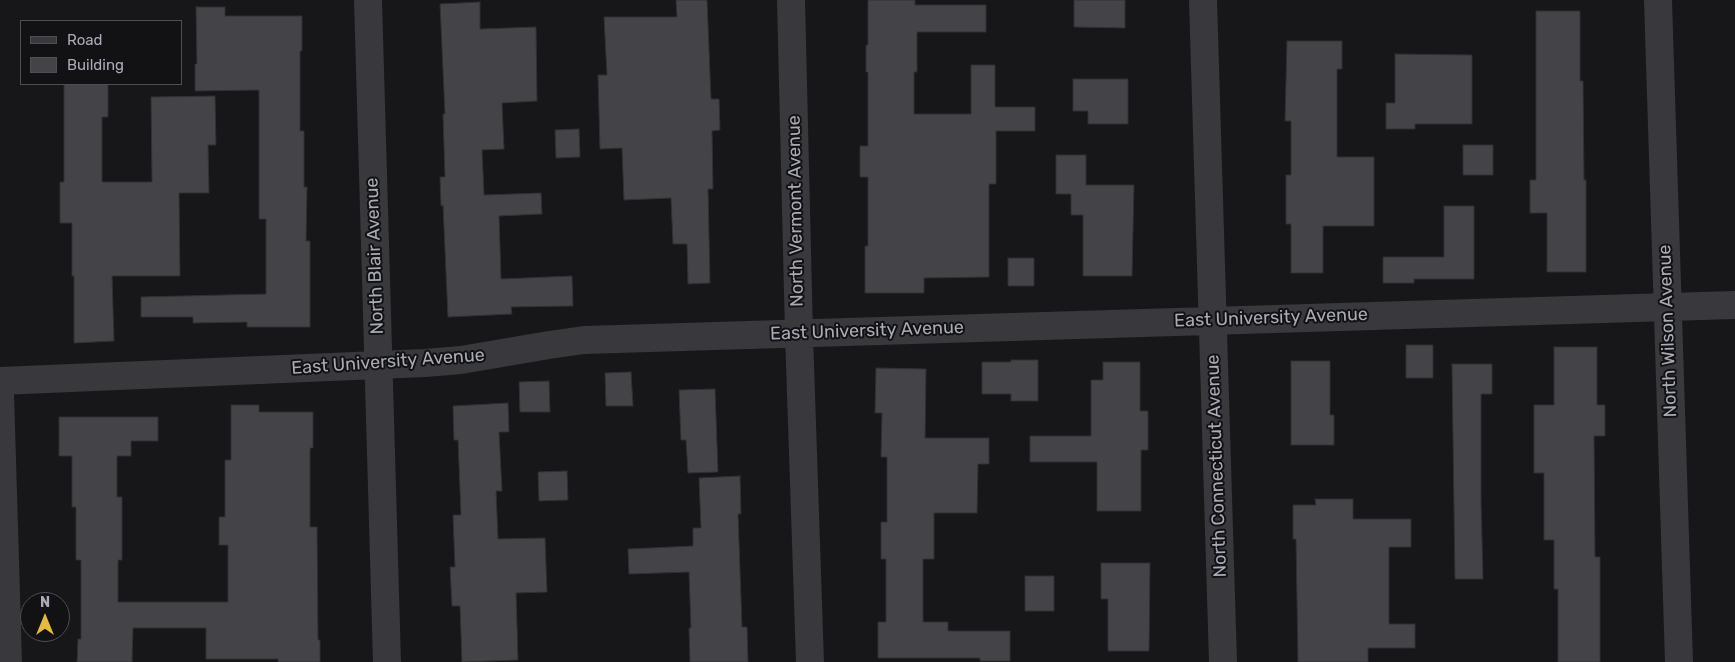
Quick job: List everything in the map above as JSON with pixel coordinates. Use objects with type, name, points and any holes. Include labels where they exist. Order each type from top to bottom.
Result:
[{"type":"street","name":"North Blair Avenue","points":[[368,0],[388,662]]},
{"type":"street","name":"North Vermont Avenue","points":[[790,0],[810,662]]},
{"type":"street","name":"North Connecticut Avenue","points":[[1202,0],[1223,662]]},
{"type":"street","name":"North Wilson Avenue","points":[[1658,0],[1679,662]]},
{"type":"street","name":"East University Avenue","points":[[0,381],[461,360],[549,344],[584,340],[1735,304]]},
{"type":"street","points":[[0,393],[8,662]]},
{"type":"building","points":[[676,0],[707,0],[711,99],[719,99],[720,130],[712,131],[713,189],[708,189],[710,283],[688,284],[687,244],[673,244],[671,198],[624,200],[622,148],[600,149],[598,75],[607,75],[604,17],[677,17]]},
{"type":"building","points":[[868,0],[915,0],[915,5],[986,5],[986,32],[917,32],[917,72],[914,72],[914,114],[971,114],[971,65],[995,65],[995,107],[1035,107],[1035,131],[996,131],[996,184],[989,184],[989,277],[924,278],[924,293],[865,293],[865,246],[868,246],[868,177],[860,177],[860,146],[868,146],[866,45],[868,45]]},
{"type":"building","points":[[1074,0],[1125,0],[1125,28],[1074,27]]},
{"type":"building","points":[[480,2],[480,29],[536,27],[537,101],[502,103],[504,149],[482,150],[484,195],[541,193],[542,214],[499,216],[501,279],[572,276],[573,306],[511,307],[512,314],[448,317],[440,177],[445,177],[443,114],[445,114],[440,4]]},
{"type":"building","points":[[196,7],[225,7],[225,16],[302,16],[300,131],[304,131],[304,187],[307,187],[306,241],[310,241],[310,327],[247,327],[247,322],[193,323],[193,317],[141,317],[141,297],[266,294],[266,219],[259,219],[259,90],[195,91],[195,64],[197,64]]},
{"type":"building","points":[[1536,11],[1580,11],[1580,81],[1583,81],[1584,180],[1586,180],[1586,272],[1547,272],[1547,213],[1530,213],[1530,180],[1536,180]]},
{"type":"building","points":[[1287,41],[1342,41],[1342,69],[1337,69],[1337,157],[1374,157],[1374,226],[1323,226],[1323,273],[1291,273],[1291,224],[1286,224],[1286,175],[1291,175],[1291,121],[1285,121]]},
{"type":"building","points":[[1395,54],[1472,55],[1472,124],[1415,124],[1415,129],[1386,129],[1386,103],[1395,103]]},
{"type":"building","points":[[1073,79],[1128,79],[1128,124],[1088,124],[1088,111],[1073,111]]},
{"type":"building","points":[[64,85],[108,85],[108,117],[102,117],[102,182],[152,182],[151,97],[215,96],[216,145],[208,145],[209,193],[179,193],[180,276],[112,276],[114,341],[74,343],[72,223],[60,223],[60,182],[64,182]]},
{"type":"building","points":[[579,129],[580,157],[556,158],[555,130]]},
{"type":"building","points":[[1463,145],[1493,145],[1493,175],[1463,175]]},
{"type":"building","points":[[1056,155],[1086,155],[1086,185],[1134,185],[1132,276],[1083,276],[1083,215],[1071,215],[1071,194],[1056,194]]},
{"type":"building","points":[[1444,206],[1474,206],[1474,279],[1414,279],[1414,283],[1383,283],[1383,257],[1444,257]]},
{"type":"building","points":[[1008,258],[1034,258],[1034,286],[1008,286]]},
{"type":"building","points":[[1406,345],[1433,345],[1433,378],[1406,378]]},
{"type":"building","points":[[1554,347],[1597,347],[1597,405],[1605,405],[1605,436],[1594,436],[1595,557],[1600,557],[1600,662],[1558,662],[1558,589],[1554,589],[1554,540],[1544,540],[1544,473],[1534,473],[1534,405],[1554,405]]},
{"type":"building","points":[[1011,360],[1038,360],[1038,401],[1011,401],[1011,394],[982,394],[982,362],[1011,362]]},
{"type":"building","points":[[1291,361],[1330,361],[1330,415],[1334,415],[1334,445],[1291,445]]},
{"type":"building","points":[[1103,362],[1140,362],[1140,411],[1148,411],[1148,450],[1141,450],[1141,511],[1097,511],[1097,462],[1030,462],[1030,436],[1091,436],[1091,380],[1103,380]]},
{"type":"building","points":[[1452,364],[1492,364],[1492,394],[1481,394],[1483,579],[1455,579]]},
{"type":"building","points":[[876,368],[926,369],[925,438],[989,438],[989,464],[978,464],[977,513],[934,513],[934,559],[923,559],[923,622],[948,622],[948,631],[1010,631],[1010,661],[980,661],[980,658],[878,658],[878,622],[886,622],[886,559],[881,559],[881,522],[887,522],[887,457],[881,457],[882,413],[875,413]]},
{"type":"building","points":[[631,372],[633,406],[606,406],[605,373]]},
{"type":"building","points":[[549,381],[550,412],[520,412],[519,382]]},
{"type":"building","points":[[715,389],[718,472],[688,473],[686,440],[681,440],[679,390]]},
{"type":"building","points":[[508,403],[509,432],[499,432],[502,491],[496,491],[498,539],[545,538],[547,592],[516,593],[518,660],[462,662],[460,606],[452,606],[450,567],[455,567],[453,515],[461,515],[458,440],[454,440],[453,406]]},
{"type":"building","points":[[231,405],[259,405],[259,412],[313,412],[313,448],[310,448],[310,527],[317,527],[318,640],[320,640],[320,662],[278,662],[278,659],[206,659],[206,628],[133,628],[132,662],[77,662],[78,639],[81,639],[81,560],[76,560],[76,507],[72,507],[72,456],[59,456],[59,417],[158,417],[158,441],[131,441],[131,456],[117,456],[117,497],[122,497],[122,560],[118,560],[118,602],[228,602],[228,545],[219,545],[219,517],[225,517],[225,460],[231,460]]},
{"type":"building","points":[[567,471],[568,500],[539,501],[538,472]]},
{"type":"building","points":[[740,476],[741,514],[738,514],[742,627],[747,627],[748,662],[690,662],[689,572],[629,574],[628,549],[693,546],[693,528],[701,528],[699,478]]},
{"type":"building","points":[[1315,499],[1353,499],[1353,519],[1411,519],[1411,547],[1389,547],[1389,624],[1415,624],[1415,648],[1368,648],[1368,662],[1298,662],[1296,539],[1293,539],[1293,505],[1316,505]]},
{"type":"building","points":[[1101,563],[1150,563],[1149,651],[1108,651],[1108,599],[1101,599]]},
{"type":"building","points":[[1025,576],[1054,576],[1054,611],[1025,611]]}]
